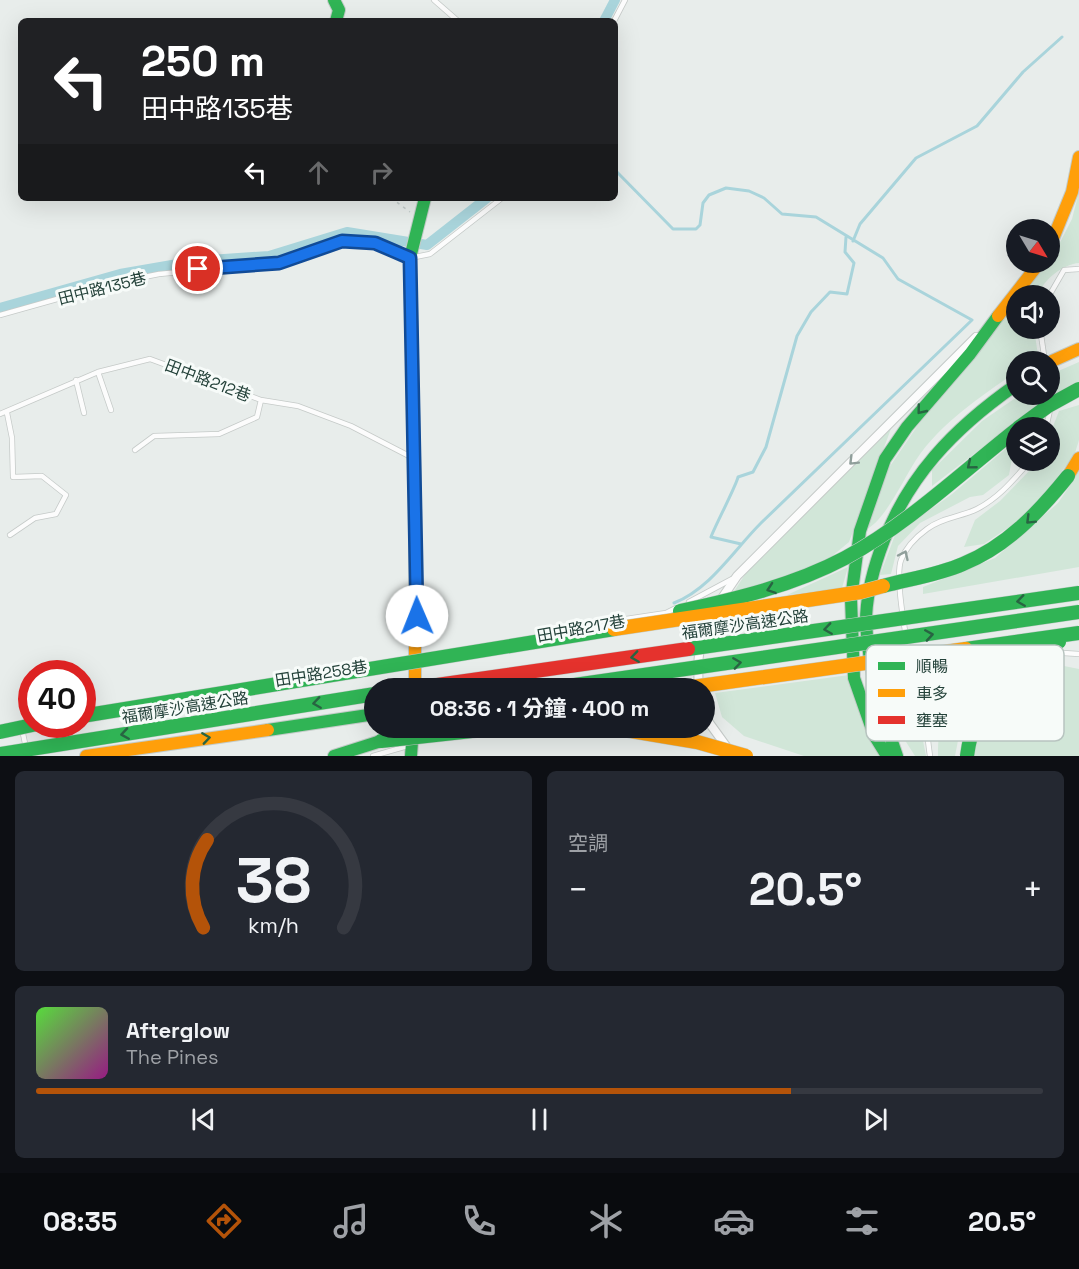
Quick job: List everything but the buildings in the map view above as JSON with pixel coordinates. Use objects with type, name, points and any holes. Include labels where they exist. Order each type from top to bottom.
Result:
[{"type":"main road","points":[[334,0],[339,10],[337,18]]},
{"type":"main road","points":[[1060,221],[1072,192],[1079,157]]},
{"type":"main road","points":[[416,678],[416,459],[412,248],[424,201]]},
{"type":"main road","points":[[866,712],[854,678],[850,599],[860,531],[885,459],[907,427],[970,354],[1031,273]]},
{"type":"main road","points":[[1060,358],[1079,349]]},
{"type":"main road","points":[[1033,417],[1079,389]]},
{"type":"main road","points":[[870,645],[867,600],[874,569],[895,508],[908,485],[957,428],[1006,391]]},
{"type":"main road","points":[[628,623],[765,591],[845,557],[882,535],[1006,437]]},
{"type":"main road","points":[[96,712],[628,623],[861,592],[962,565],[1022,528],[1046,504],[1079,458]]},
{"type":"main road","name":"福爾摩沙高速公路","points":[[485,678],[1079,593]]},
{"type":"main road","points":[[623,678],[1079,612]]},
{"type":"main road","points":[[1005,645],[1079,635]]},
{"type":"main road","points":[[1050,645],[1079,635]]},
{"type":"main road","points":[[715,684],[866,664]]},
{"type":"main road","name":"福爾摩沙高速公路","points":[[0,754],[364,696]]},
{"type":"main road","name":"福爾摩沙高速公路","points":[[86,756],[364,716]]},
{"type":"main road","points":[[0,730],[18,727]]},
{"type":"main road","points":[[334,756],[392,738]]},
{"type":"main road","points":[[381,741],[408,738]]},
{"type":"main road","points":[[683,738],[727,748],[746,756]]},
{"type":"main road","points":[[878,741],[887,756]]},
{"type":"main road","points":[[892,741],[897,756]]},
{"type":"main road","points":[[967,756],[970,741]]},
{"type":"street","points":[[698,678],[697,657],[705,627],[737,576],[998,316]]},
{"type":"street","points":[[715,732],[737,756]]},
{"type":"lane","points":[[434,0],[455,18]]},
{"type":"lane","points":[[616,18],[625,0]]},
{"type":"lane","points":[[412,248],[430,254],[498,201]]},
{"type":"lane","name":"田中路135巷","points":[[0,315],[114,283],[159,274],[279,263],[342,241],[412,248]]},
{"type":"lane","points":[[1055,285],[1064,270],[1079,269]]},
{"type":"lane","name":"田中路212巷","points":[[0,414],[7,413],[76,380],[150,359],[261,400],[309,410],[351,426],[416,459]]},
{"type":"lane","points":[[98,372],[111,410]]},
{"type":"lane","points":[[76,380],[84,413]]},
{"type":"lane","points":[[135,450],[154,436],[228,432],[257,417],[261,400]]},
{"type":"lane","points":[[7,413],[12,438],[13,477],[42,476],[66,495],[56,513],[35,518],[10,535]]},
{"type":"lane","points":[[909,645],[899,588],[900,562],[910,543],[946,517],[975,510],[999,496],[1021,471]]},
{"type":"lane","name":"田中路217巷","points":[[628,623],[666,613],[737,576]]},
{"type":"lane","name":"田中路217巷","points":[[417,658],[589,626]]},
{"type":"lane","points":[[1064,652],[1079,654]]},
{"type":"lane","name":"田中路258巷","points":[[96,712],[417,658]]},
{"type":"lane","points":[[0,730],[18,724]]},
{"type":"lane","points":[[373,756],[412,751],[502,730],[575,730],[691,743]]},
{"type":"lane","points":[[24,738],[28,756]]},
{"type":"lane","points":[[928,741],[930,756]]},
{"type":"path","points":[[396,201],[420,219]]},
{"type":"green space","points":[[1079,192],[1079,263],[1060,271],[1060,242],[1072,219]]},
{"type":"green space","points":[[1039,273],[1056,273],[1043,285],[1030,285]]},
{"type":"green space","points":[[1006,316],[1006,339],[1036,339],[1037,351],[1006,351],[1006,379],[962,411],[937,434],[916,460],[886,510],[864,530],[884,475],[918,425]]},
{"type":"green space","points":[[1079,362],[1079,383],[1060,393],[1060,370]]},
{"type":"green space","points":[[1006,405],[1038,405],[1022,417],[1006,417],[1006,429],[932,486],[932,470],[982,421]]},
{"type":"green space","points":[[1079,405],[1079,440],[1075,453],[1034,510],[984,544],[964,547],[975,520],[1000,501],[1029,471],[1060,471],[1060,417],[1057,417],[1059,411]]},
{"type":"green space","points":[[892,426],[849,542],[831,557],[782,580],[733,593],[746,573]]},
{"type":"green space","points":[[1006,449],[1006,471],[1010,471],[1009,475],[983,495],[970,497],[920,523],[898,546],[891,574],[880,575],[895,535],[952,494]]},
{"type":"green space","points":[[1079,472],[1079,567],[923,594],[923,587],[995,558],[1058,503]]},
{"type":"green space","points":[[848,567],[842,588],[787,595]]},
{"type":"green space","points":[[1064,666],[1079,669],[1079,756],[974,756],[977,741],[1064,741]]},
{"type":"green space","points":[[849,675],[866,719],[866,741],[874,741],[880,756],[804,756],[744,736],[722,717],[715,693]]},
{"type":"green space","points":[[905,741],[923,741],[926,756],[915,756]]},
{"type":"green space","points":[[939,741],[958,741],[955,756],[938,756]]},
{"type":"waterway","points":[[606,18],[615,0]]},
{"type":"waterway","points":[[853,241],[860,224],[916,158],[977,126],[1023,72],[1062,37]]},
{"type":"waterway","points":[[618,173],[673,229],[696,229],[700,225],[703,203],[709,195],[726,188],[749,191],[764,198],[782,214],[816,217],[883,258],[898,279],[972,320],[761,523],[721,568],[699,588],[674,603]]},
{"type":"waterway","points":[[0,308],[120,274],[195,261],[269,256],[347,232],[427,245],[483,201]]},
{"type":"waterway","points":[[741,544],[711,537],[738,477],[753,472],[766,447],[797,336],[811,312],[830,292],[847,294],[854,263],[845,252],[846,237]]},
{"type":"traffic: fast","points":[[334,0],[339,10],[337,18]]},
{"type":"traffic: fast","points":[[415,505],[410,258],[424,201]]},
{"type":"traffic: fast","points":[[866,712],[854,678],[851,599],[860,531],[885,459],[907,427],[970,354],[998,316]]},
{"type":"traffic: fast","points":[[1033,417],[1079,389]]},
{"type":"traffic: fast","points":[[868,645],[866,622],[870,586],[891,524],[904,500],[918,477],[935,456],[973,418],[1006,392]]},
{"type":"traffic: fast","points":[[680,611],[785,583],[826,568],[845,558],[891,530],[1006,438]]},
{"type":"traffic: fast","points":[[883,586],[934,574],[979,557],[1021,527],[1068,476]]},
{"type":"traffic: fast","points":[[688,649],[1079,593]]},
{"type":"traffic: fast","points":[[623,678],[1079,612]]},
{"type":"traffic: fast","points":[[96,714],[614,629]]},
{"type":"traffic: fast","points":[[994,645],[1079,633]]},
{"type":"traffic: fast","points":[[1052,645],[1059,642]]},
{"type":"traffic: fast","points":[[0,754],[364,696]]},
{"type":"traffic: fast","points":[[268,730],[364,716]]},
{"type":"traffic: fast","points":[[0,732],[18,728]]},
{"type":"traffic: fast","points":[[381,741],[408,738]]},
{"type":"traffic: fast","points":[[411,756],[412,738]]},
{"type":"traffic: fast","points":[[334,756],[381,741]]},
{"type":"traffic: fast","points":[[878,741],[887,756]]},
{"type":"traffic: fast","points":[[892,741],[897,756]]},
{"type":"traffic: fast","points":[[967,756],[970,741]]},
{"type":"traffic: slow","points":[[1060,221],[1072,192],[1079,157]]},
{"type":"traffic: slow","points":[[998,316],[1031,273]]},
{"type":"traffic: slow","points":[[1060,358],[1079,349]]},
{"type":"traffic: slow","points":[[1068,476],[1079,458]]},
{"type":"traffic: slow","points":[[415,505],[415,678]]},
{"type":"traffic: slow","points":[[614,629],[861,592],[883,586]]},
{"type":"traffic: slow","points":[[715,684],[866,663]]},
{"type":"traffic: slow","points":[[86,756],[268,730]]},
{"type":"traffic: slow","points":[[673,738],[697,742],[746,756]]},
{"type":"traffic: jam","points":[[486,678],[688,649]]},
{"type":"route","points":[[198,269],[279,263],[342,241],[375,243],[410,258],[416,459],[417,616]]}]
